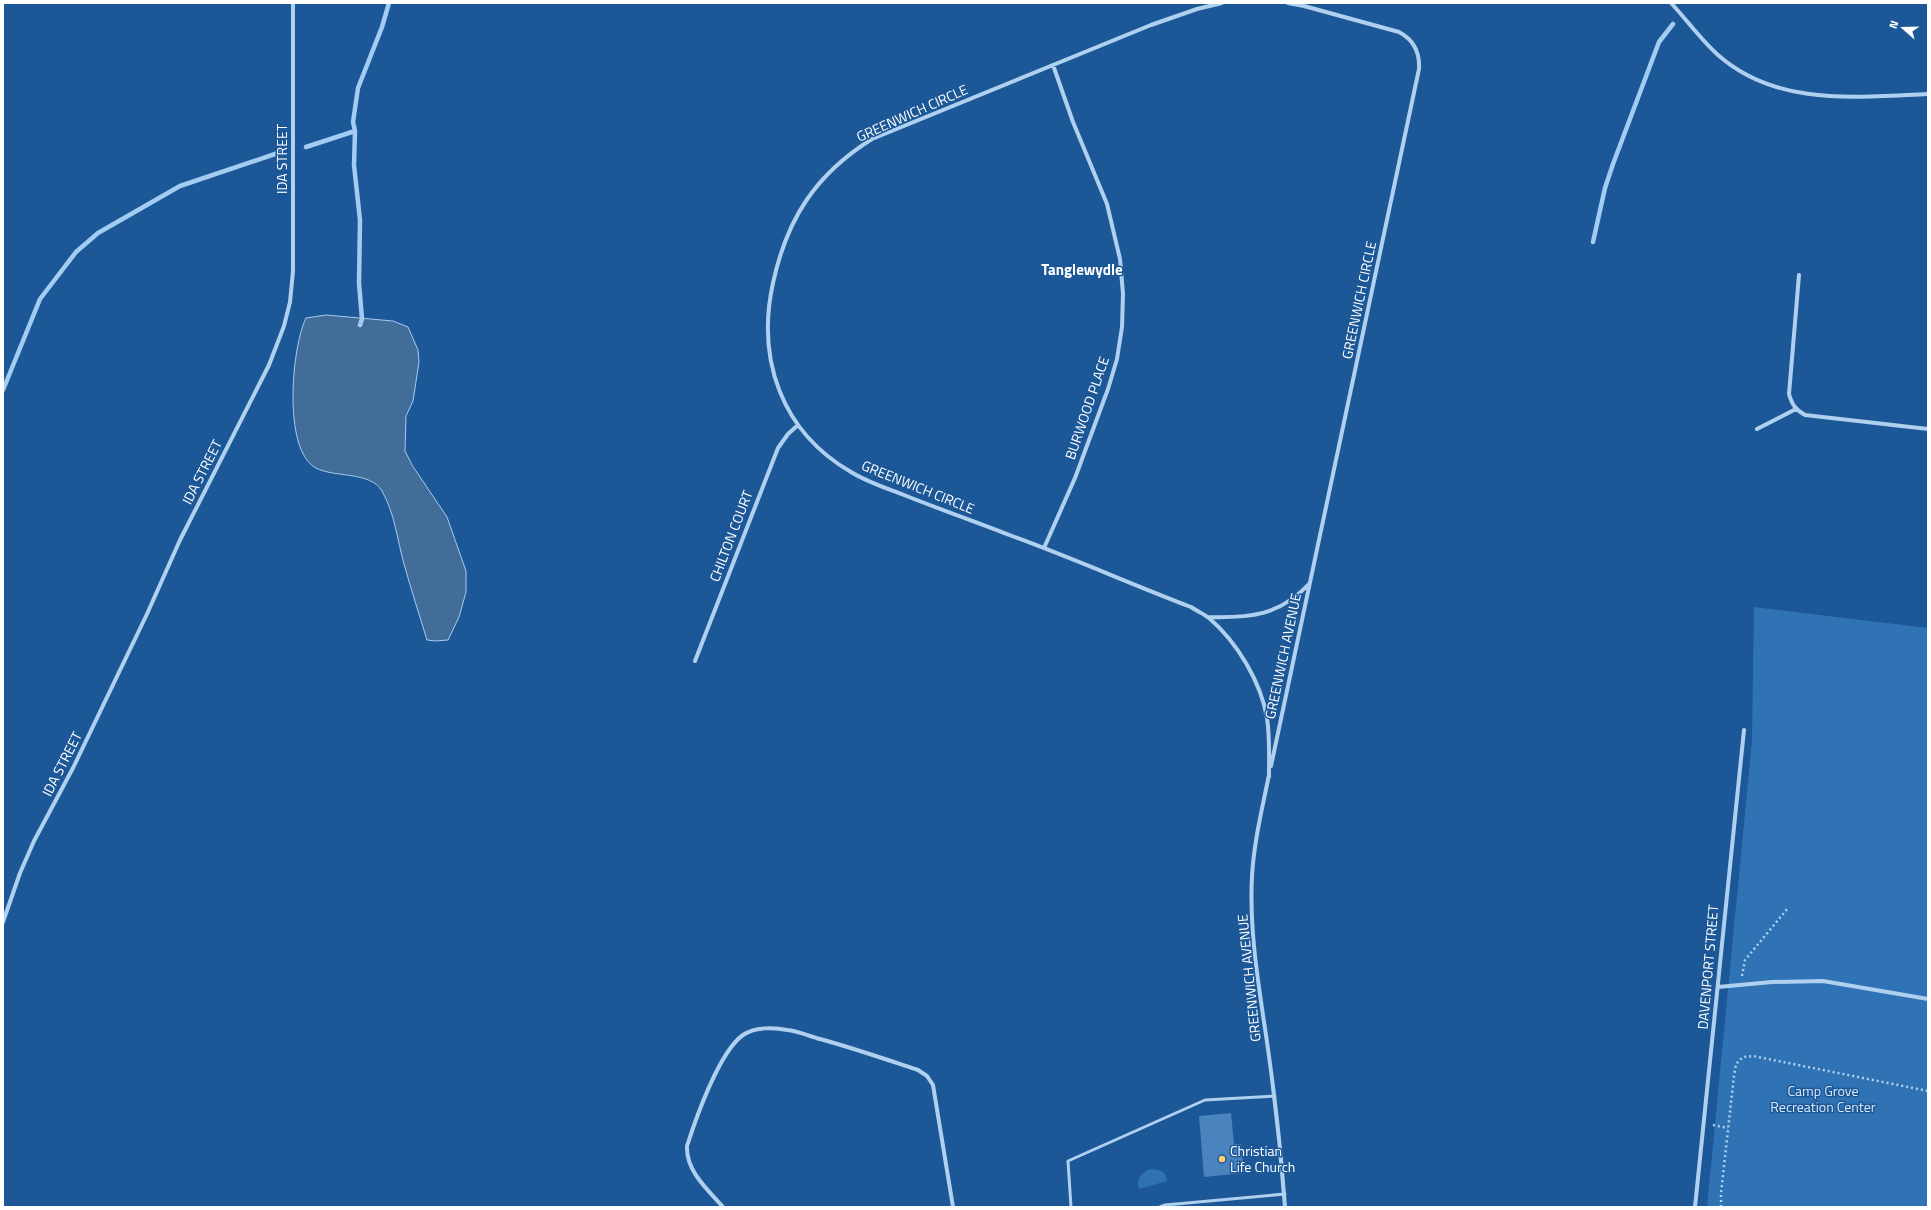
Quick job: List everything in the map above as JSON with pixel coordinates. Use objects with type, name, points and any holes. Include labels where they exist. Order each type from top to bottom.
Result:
[{"type":"street","name":"IDA STREET","points":[[3,922],[20,873],[34,841],[73,768],[180,540],[269,365],[284,326],[290,302],[293,271],[293,3]]},
{"type":"street","name":"GREENWICH CIRCLE","points":[[1222,3],[1197,9],[1151,25],[872,139],[836,164],[821,180],[804,204],[789,231],[777,265],[771,293],[768,328],[770,357],[774,378],[782,400],[798,425],[814,443],[833,460],[869,481],[1044,548],[1191,608],[1208,617],[1222,630],[1238,651],[1252,675],[1263,701],[1270,738],[1269,777]]},
{"type":"street","name":"GREENWICH CIRCLE","points":[[1208,617],[1239,617],[1265,613],[1282,607],[1297,597],[1309,584],[1419,69],[1420,58],[1411,41],[1398,32],[1288,3]]},
{"type":"street","points":[[1671,3],[1717,54],[1746,75],[1769,86],[1794,93],[1821,97],[1928,94]]},
{"type":"street","name":"BURWOOD PLACE","points":[[1044,548],[1074,478],[1108,389],[1118,352],[1122,327],[1123,294],[1120,259],[1107,204],[1073,122],[1053,65]]},
{"type":"street","points":[[1799,275],[1789,394],[1791,403],[1796,409],[1805,415],[1928,429]]},
{"type":"street","points":[[1757,429],[1796,409]]},
{"type":"street","name":"CHILTON COURT","points":[[696,661],[778,448],[788,434],[798,425]]},
{"type":"street","name":"GREENWICH AVENUE","points":[[1286,1207],[1275,1096],[1256,964],[1252,920],[1252,876],[1256,834],[1309,584]]},
{"type":"street","name":"DAVENPORT STREET","points":[[1696,1207],[1744,730]]},
{"type":"street","points":[[1718,987],[1772,982],[1823,982],[1928,999]]},
{"type":"street","points":[[723,1207],[692,1170],[687,1155],[687,1146],[709,1088],[735,1042],[744,1034],[769,1029],[787,1030],[804,1034],[918,1070],[927,1076],[933,1085],[953,1207]]},
{"type":"lane","points":[[1071,1207],[1068,1161],[1205,1100],[1275,1096]]},
{"type":"lane","points":[[1160,1207],[1165,1205],[1285,1194]]},
{"type":"path","points":[[1740,984],[1745,960],[1788,908]]},
{"type":"path","points":[[1722,1207],[1721,1193],[1735,1070],[1736,1064],[1743,1057],[1753,1056],[1928,1091]]},
{"type":"path","points":[[1704,1125],[1714,1125],[1728,1128]]},
{"type":"green space","name":"Camp Grove Recreation Center","points":[[1754,607],[1928,628],[1928,1207],[1707,1207],[1752,741]]},
{"type":"green space","points":[[1149,1169],[1159,1170],[1165,1174],[1167,1181],[1139,1189],[1138,1182],[1140,1177]]},
{"type":"shaded area","points":[[326,315],[393,321],[408,327],[418,350],[419,362],[413,401],[406,416],[405,451],[412,465],[447,517],[466,571],[466,592],[459,617],[448,640],[427,640],[404,564],[393,518],[382,491],[369,480],[316,468],[305,458],[298,441],[294,420],[293,397],[294,373],[301,332],[306,318]]},
{"type":"building","name":"Christian Life Church","points":[[1231,1113],[1234,1144],[1241,1144],[1244,1173],[1204,1177],[1199,1116]]},
{"type":"waterway","points":[[360,325],[362,319],[359,283],[360,220],[354,165],[355,131],[353,122],[358,88],[382,27],[389,3]]},
{"type":"waterway","points":[[1593,242],[1605,188],[1613,164],[1659,42],[1673,24]]},
{"type":"waterway","points":[[306,147],[355,131]]},
{"type":"waterway","points":[[3,390],[40,299],[76,252],[98,233],[180,186],[281,152]]},
{"type":"place","name":"Christian Life Church","points":[[1222,1159]]},
{"type":"district","name":"Tanglewydle","points":[[1082,270]]}]
